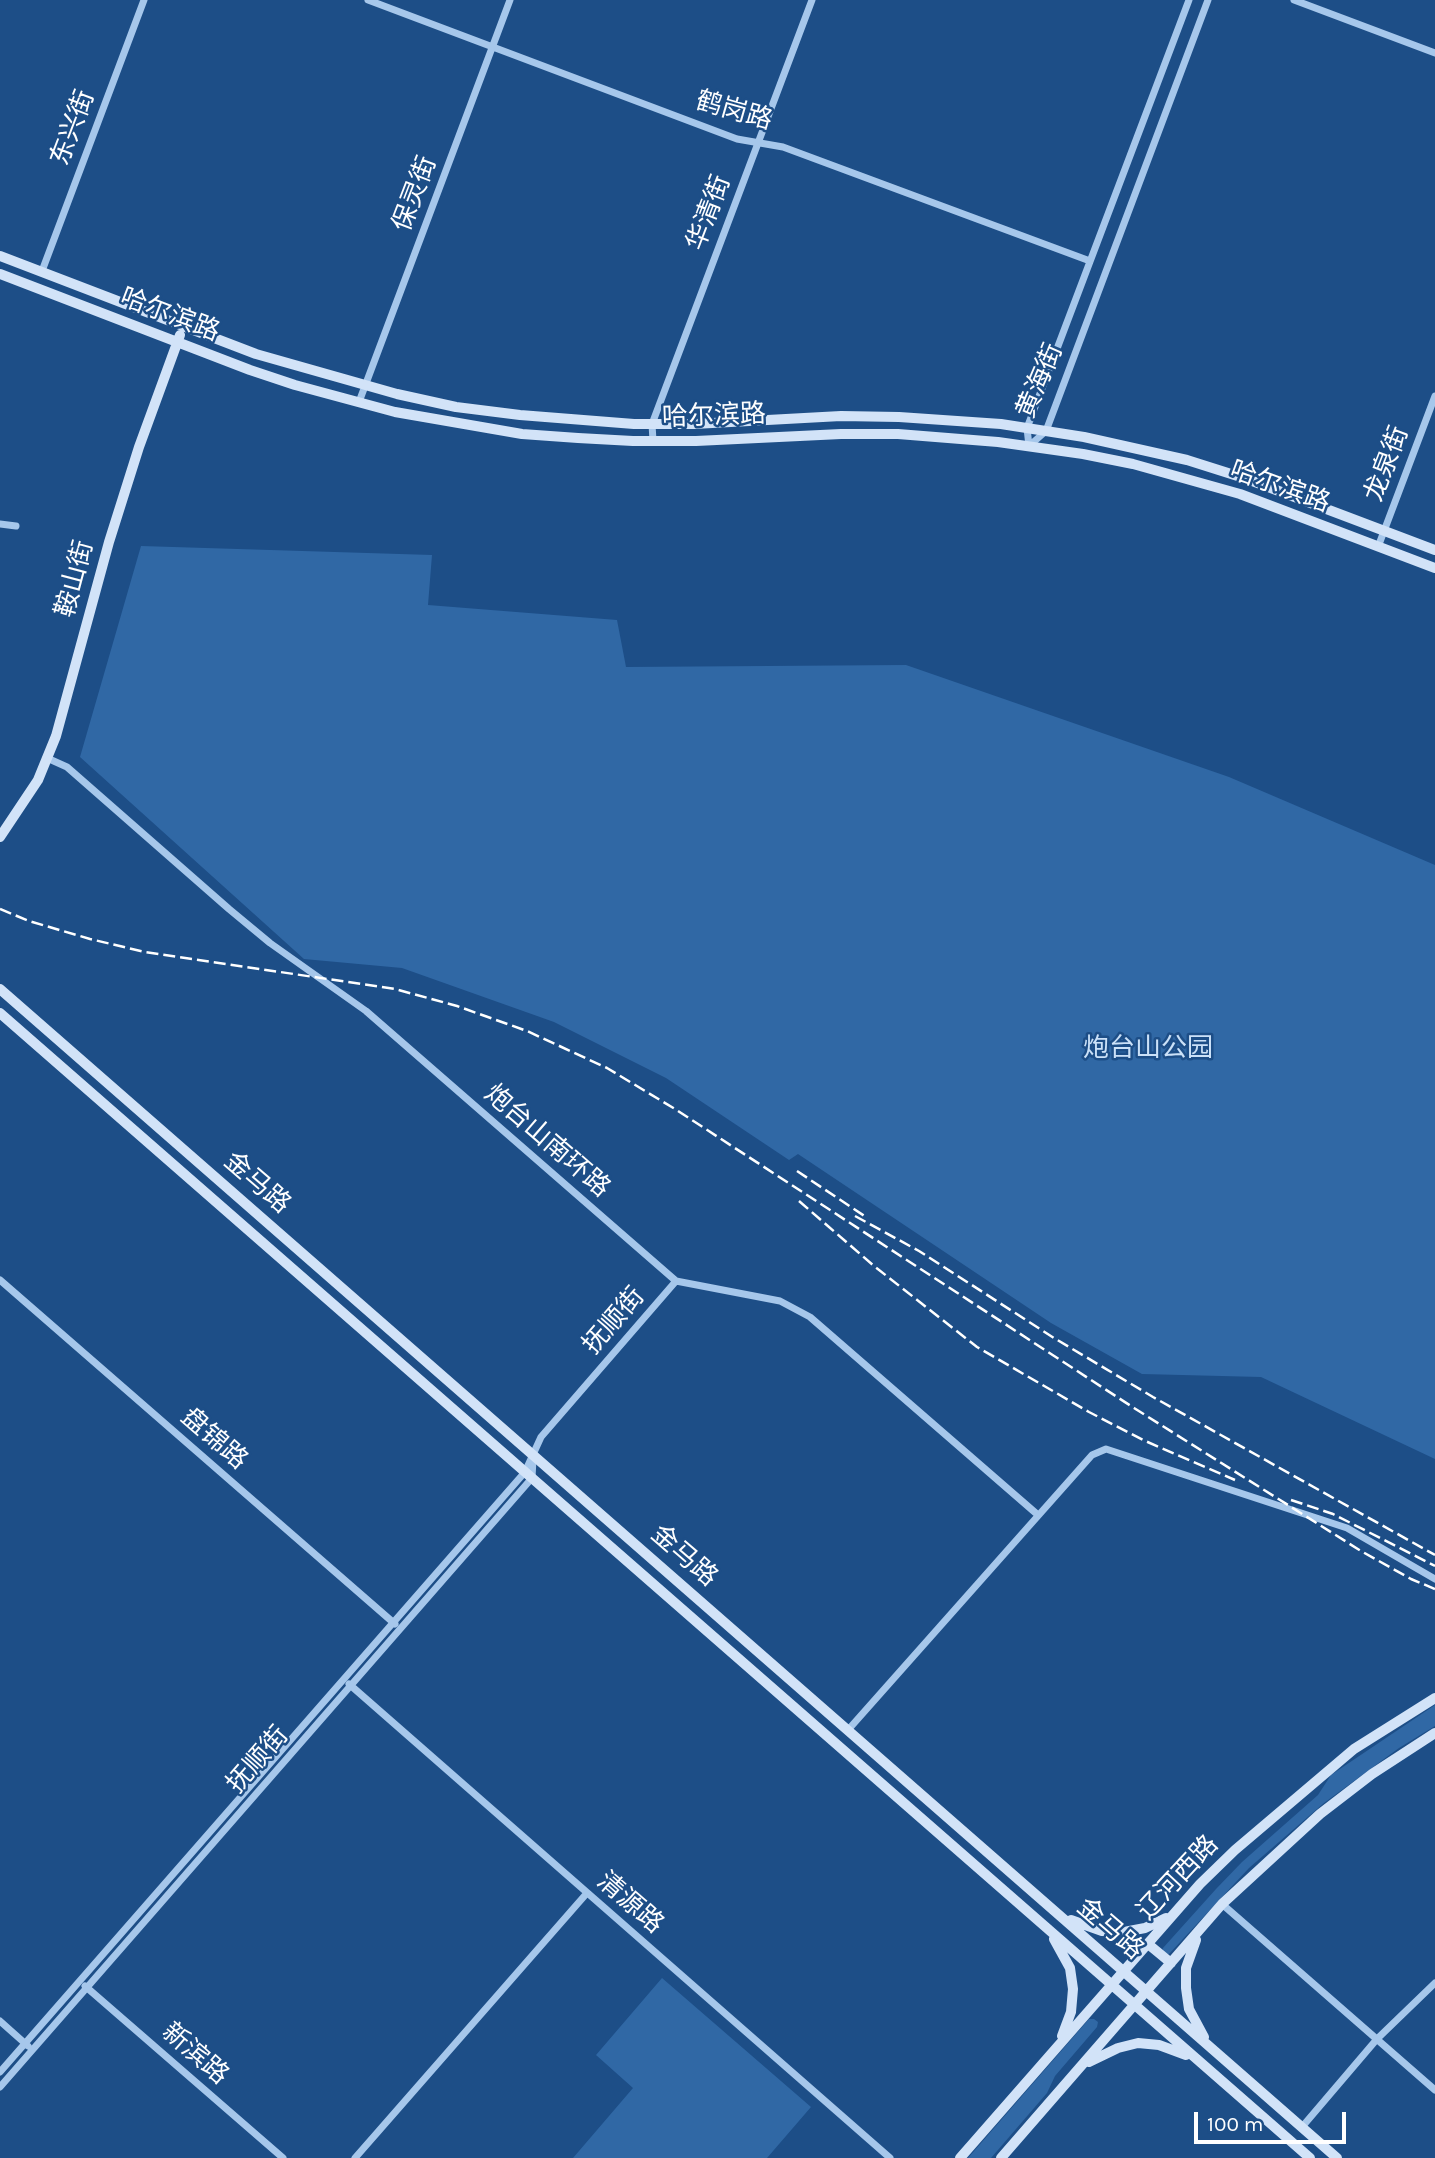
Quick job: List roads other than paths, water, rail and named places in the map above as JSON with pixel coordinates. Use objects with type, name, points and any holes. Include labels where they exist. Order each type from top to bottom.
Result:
[{"type":"main road","name":"哈尔滨路","points":[[0,256],[257,354],[365,386],[456,407],[577,421],[652,424],[841,416],[950,419],[1027,428],[1117,443],[1188,460],[1247,479],[1435,550]]},
{"type":"main road","name":"哈尔滨路","points":[[0,274],[295,385],[452,423],[522,434],[653,441],[887,434],[948,437],[1029,446],[1133,464],[1240,494],[1435,568]]},
{"type":"main road","name":"鞍山街","points":[[0,837],[27,798],[56,736],[108,542],[183,326]]},
{"type":"main road","name":"金马路","points":[[0,989],[1337,2158]]},
{"type":"main road","name":"金马路","points":[[0,1013],[1310,2158]]},
{"type":"main road","name":"辽河西路","points":[[960,2158],[1179,1908],[1235,1850],[1354,1749],[1435,1698]]},
{"type":"main road","name":"辽河西路","points":[[1000,2158],[1222,1904],[1320,1814],[1372,1774],[1435,1733]]},
{"type":"main road","points":[[1056,1912],[1102,1931],[1124,1932],[1145,1928],[1179,1908]]},
{"type":"main road","points":[[1044,1925],[1060,1947],[1070,1968],[1073,1989],[1071,2012],[1055,2050]]},
{"type":"main road","points":[[1203,1927],[1189,1958],[1186,1988],[1189,2009],[1199,2030],[1214,2050]]},
{"type":"main road","points":[[1148,1944],[1171,1963]]},
{"type":"main road","points":[[1078,2069],[1096,2057],[1138,2043],[1159,2045],[1181,2052],[1203,2064]]},
{"type":"street","name":"东兴街","points":[[41,271],[144,0]]},
{"type":"street","name":"鹤岗路","points":[[368,0],[737,139],[783,147],[1090,261]]},
{"type":"street","name":"保灵街","points":[[359,402],[510,0]]},
{"type":"street","name":"华清街","points":[[653,441],[652,424],[812,0]]},
{"type":"street","name":"黄海街","points":[[1029,446],[1027,428],[1189,0]]},
{"type":"street","name":"黄海街","points":[[1029,446],[1046,431],[1208,0]]},
{"type":"street","points":[[1294,0],[1435,53]]},
{"type":"street","name":"龙泉街","points":[[1378,547],[1435,397]]},
{"type":"street","points":[[0,524],[16,526]]},
{"type":"street","name":"炮台山南环路","points":[[47,758],[67,767],[271,943],[366,1011],[676,1281]]},
{"type":"street","name":"盘锦路","points":[[0,1280],[401,1629]]},
{"type":"street","points":[[676,1281],[780,1301],[810,1317],[1038,1515]]},
{"type":"street","name":"抚顺街","points":[[0,2087],[401,1629],[529,1475],[533,1455],[541,1437],[676,1281]]},
{"type":"street","points":[[848,1730],[1091,1455],[1106,1449],[1347,1528],[1435,1579]]},
{"type":"street","name":"抚顺街","points":[[0,2072],[393,1622],[529,1475]]},
{"type":"street","name":"清源路","points":[[343,1679],[890,2158]]},
{"type":"street","points":[[355,2158],[587,1893]]},
{"type":"street","points":[[1222,1904],[1435,2090]]},
{"type":"street","name":"新滨路","points":[[80,1981],[283,2158]]},
{"type":"street","points":[[1302,2127],[1377,2039],[1435,1983]]},
{"type":"street","points":[[0,2021],[33,2050]]},
{"type":"railway","points":[[0,909],[29,921],[145,952],[395,989],[457,1006],[527,1031],[607,1068],[675,1109],[1134,1408],[1361,1551],[1435,1589]]},
{"type":"railway","points":[[797,1171],[866,1217]]},
{"type":"railway","points":[[799,1201],[874,1266],[977,1347],[1143,1440],[1235,1480]]},
{"type":"railway","points":[[855,1216],[919,1251],[1054,1338],[1153,1397],[1435,1555]]},
{"type":"railway","points":[[1291,1500],[1333,1514],[1435,1566]]},
{"type":"park label","name":"炮台山公园","points":[[1148,1049]]}]
